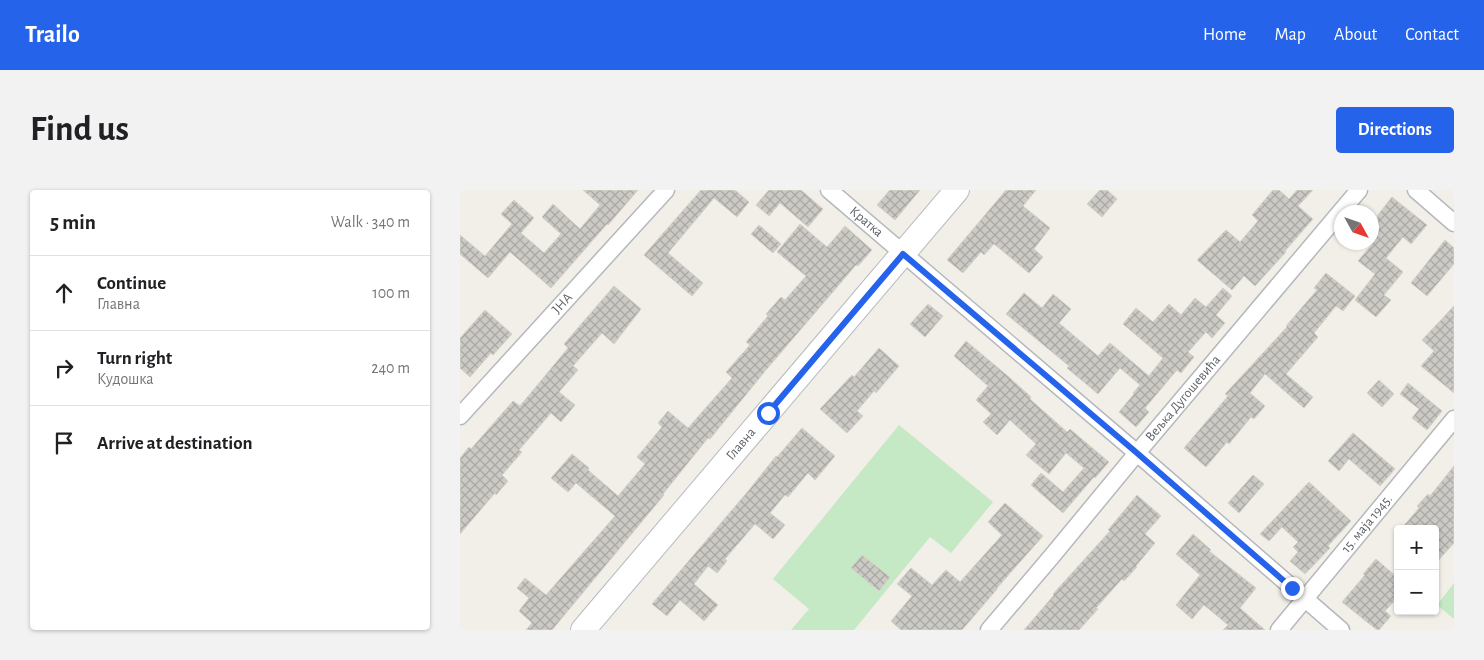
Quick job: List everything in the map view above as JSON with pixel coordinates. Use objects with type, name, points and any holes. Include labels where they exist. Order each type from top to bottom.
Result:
[{"type":"main road","name":"Главна","points":[[583,630],[958,190]]},
{"type":"street","name":"ЈНА","points":[[460,416],[666,190]]},
{"type":"street","name":"Кратка","points":[[830,190],[1341,630]]},
{"type":"street","name":"Вељка Дугошевића","points":[[990,630],[1359,190]]},
{"type":"street","points":[[1416,190],[1454,223]]},
{"type":"street","name":"15. маја 1945.","points":[[1279,630],[1454,419]]},
{"type":"green space","points":[[899,425],[993,502],[951,553],[930,537],[854,630],[791,630],[809,609],[773,579]]},
{"type":"green space","points":[[1454,583],[1454,619],[1439,607],[1439,602]]},
{"type":"building","points":[[583,190],[638,190],[551,288],[510,252],[488,278],[460,254],[460,235],[485,256],[512,224],[501,214],[514,200],[534,218],[521,233],[544,253],[561,234],[542,217],[553,204],[580,229],[600,205]]},
{"type":"building","points":[[701,190],[735,190],[749,202],[737,217],[714,198],[668,253],[703,283],[692,296],[644,255]]},
{"type":"building","points":[[769,190],[801,190],[823,209],[808,227],[780,203],[769,216],[756,205]]},
{"type":"building","points":[[890,190],[920,190],[895,220],[877,205]]},
{"type":"building","points":[[1006,190],[1036,190],[1023,206],[1050,228],[1034,249],[1043,257],[1029,273],[994,244],[984,255],[981,252],[963,273],[947,260]]},
{"type":"building","points":[[1100,190],[1107,190],[1117,199],[1102,217],[1087,204]]},
{"type":"building","points":[[1273,190],[1279,190],[1289,199],[1297,190],[1313,190],[1298,206],[1313,219],[1255,286],[1244,276],[1232,290],[1197,260],[1226,230],[1240,242],[1258,221],[1252,215]]},
{"type":"building","points":[[1392,197],[1427,225],[1411,244],[1403,237],[1386,258],[1403,272],[1384,295],[1391,300],[1376,317],[1355,300],[1375,274],[1358,261],[1367,250],[1379,250],[1379,213]]},
{"type":"building","points":[[800,224],[827,247],[845,226],[872,250],[858,266],[856,265],[710,439],[708,438],[664,495],[552,630],[526,630],[532,623],[519,611],[529,598],[517,588],[525,578],[546,595],[615,516],[576,483],[568,492],[551,478],[572,454],[618,496],[645,464],[637,457],[662,427],[658,423],[668,411],[688,428],[732,378],[726,372],[750,345],[746,342],[768,316],[766,314],[781,297],[785,300],[806,276],[777,252]]},
{"type":"building","points":[[759,225],[781,244],[773,253],[751,234]]},
{"type":"building","points":[[1445,240],[1454,248],[1454,264],[1427,296],[1411,283]]},
{"type":"building","points":[[1326,273],[1355,296],[1343,311],[1336,306],[1314,333],[1318,337],[1286,374],[1313,397],[1304,408],[1265,374],[1250,393],[1265,406],[1254,419],[1251,417],[1229,444],[1227,442],[1206,467],[1184,448],[1228,396],[1225,394],[1287,327],[1317,290],[1314,288]]},
{"type":"building","points":[[614,286],[641,309],[614,344],[602,333],[573,366],[578,370],[559,392],[575,405],[561,422],[551,413],[519,450],[522,452],[502,475],[508,481],[496,495],[495,493],[460,534],[460,458],[469,447],[471,449],[513,401],[520,406],[568,348],[564,344]]},
{"type":"building","points":[[1223,288],[1232,296],[1216,315],[1225,323],[1212,338],[1206,332],[1188,352],[1194,357],[1181,373],[1177,370],[1145,408],[1149,412],[1136,427],[1119,412],[1140,385],[1120,368],[1098,394],[1067,368],[1069,366],[1006,314],[1024,293],[1042,308],[1053,294],[1071,309],[1059,323],[1098,356],[1110,343],[1149,376],[1163,358],[1123,324],[1136,308],[1153,322],[1169,304],[1181,315],[1195,298],[1206,307]]},
{"type":"building","points":[[928,304],[943,316],[925,337],[910,324]]},
{"type":"building","points":[[1454,306],[1454,393],[1421,366],[1434,351],[1422,340]]},
{"type":"building","points":[[485,310],[512,334],[493,355],[491,353],[470,377],[460,368],[460,338]]},
{"type":"building","points":[[966,341],[1009,377],[1031,397],[1030,399],[1067,432],[1070,429],[1109,462],[1063,513],[1031,485],[1041,473],[1063,492],[1084,468],[1066,453],[1049,474],[1026,455],[1036,444],[1010,420],[997,435],[983,422],[991,414],[976,400],[988,386],[954,356]]},
{"type":"building","points":[[879,348],[899,366],[876,393],[874,391],[857,411],[863,416],[847,433],[820,409],[852,375],[854,377]]},
{"type":"building","points":[[1379,380],[1394,394],[1382,407],[1367,393]]},
{"type":"building","points":[[1408,383],[1442,411],[1427,430],[1412,418],[1419,409],[1400,394]]},
{"type":"building","points":[[802,428],[835,456],[815,480],[808,473],[788,497],[785,495],[770,513],[785,525],[773,539],[755,524],[725,559],[727,561],[717,573],[708,566],[694,584],[718,605],[704,621],[680,600],[667,616],[652,604],[776,456]]},
{"type":"building","points":[[1353,433],[1395,469],[1380,486],[1349,459],[1339,471],[1328,461]]},
{"type":"building","points":[[1454,466],[1454,543],[1439,560],[1439,525],[1404,525],[1419,508],[1417,506],[1428,494],[1430,496]]},
{"type":"building","points":[[1253,475],[1264,484],[1239,513],[1228,503]]},
{"type":"building","points":[[1309,482],[1351,521],[1328,546],[1330,548],[1305,574],[1290,561],[1298,552],[1293,547],[1298,542],[1282,527],[1269,541],[1260,534]]},
{"type":"building","points":[[1137,495],[1161,516],[1145,534],[1155,543],[1137,567],[1124,581],[1122,579],[1079,630],[1024,630],[1053,594],[1110,531],[1108,530]]},
{"type":"building","points":[[1005,503],[1043,536],[962,630],[901,630],[891,621],[912,596],[897,584],[911,568],[932,585],[946,570],[960,582],[1002,535],[988,522]]},
{"type":"building","points":[[1193,534],[1211,550],[1209,551],[1256,588],[1240,608],[1265,630],[1223,630],[1228,625],[1204,605],[1192,619],[1176,605],[1200,575],[1176,554]]},
{"type":"building","points":[[862,555],[890,577],[879,591],[851,568]]},
{"type":"building","points":[[1376,559],[1394,575],[1394,601],[1385,611],[1391,616],[1379,630],[1342,602],[1365,575],[1363,574]]},
{"type":"route","points":[[768,413],[903,254],[1292,588]]}]
